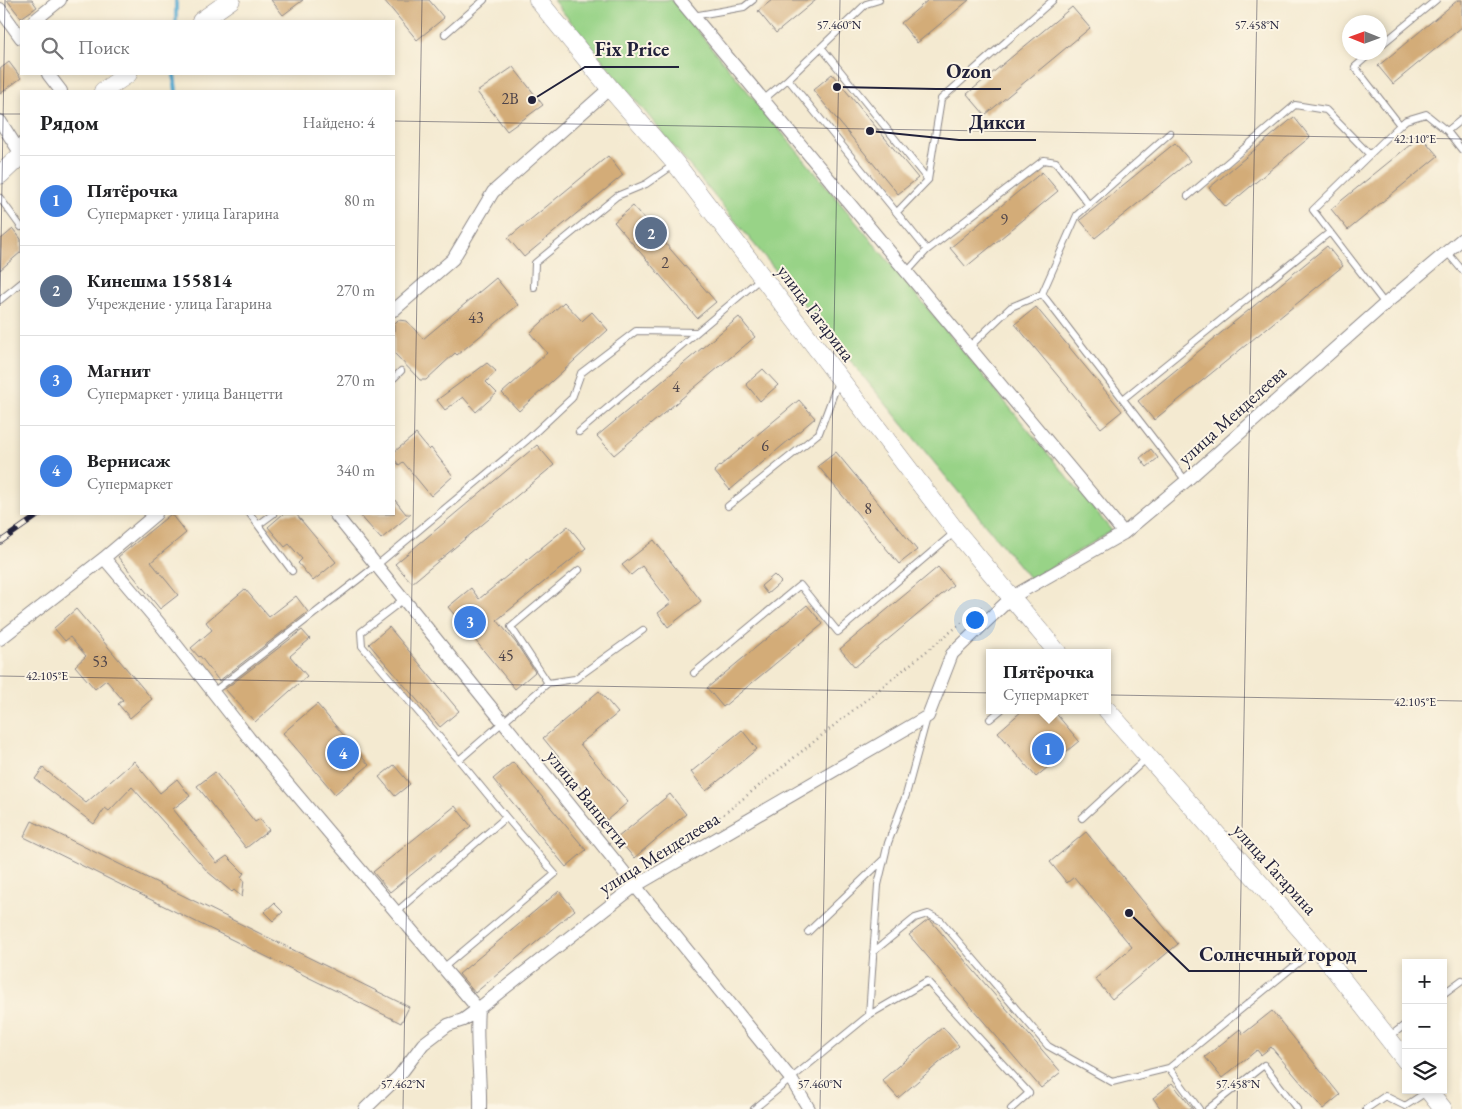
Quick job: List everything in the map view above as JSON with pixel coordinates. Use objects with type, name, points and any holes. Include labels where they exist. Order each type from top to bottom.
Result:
[{"type":"street","points":[[35,20],[60,0]]},
{"type":"street","points":[[202,20],[231,0]]},
{"type":"street","name":"улица Гагарина","points":[[538,0],[610,88],[676,164],[956,531],[1055,649]]},
{"type":"street","points":[[680,0],[1124,533]]},
{"type":"street","points":[[0,9],[20,34]]},
{"type":"street","points":[[49,75],[60,90]]},
{"type":"street","points":[[104,90],[127,75]]},
{"type":"street","points":[[395,309],[453,259],[493,192],[610,88]]},
{"type":"street","points":[[0,121],[20,153]]},
{"type":"street","points":[[0,175],[20,156]]},
{"type":"street","name":"улица Менделеева","points":[[365,1109],[399,1076],[423,1044],[448,1025],[463,1020],[478,1009],[635,886],[928,716],[952,654],[1008,593],[1124,533],[1462,239]]},
{"type":"street","points":[[0,639],[104,558],[155,515]]},
{"type":"street","name":"улица Ванцетти","points":[[336,515],[791,1079],[809,1109]]},
{"type":"street","points":[[104,558],[159,623],[249,738],[478,1009],[476,1030],[480,1109]]},
{"type":"street","name":"улица Гагарина","points":[[1110,714],[1316,948],[1402,1056]]},
{"type":"street","points":[[1432,1094],[1443,1109]]},
{"type":"lane","points":[[445,34],[484,0]]},
{"type":"lane","points":[[693,16],[744,8],[753,0]]},
{"type":"lane","points":[[763,100],[788,79],[866,4],[879,0]]},
{"type":"lane","points":[[897,212],[928,180],[941,100],[1053,0]]},
{"type":"lane","points":[[1387,40],[1436,0]]},
{"type":"lane","points":[[821,47],[928,180]]},
{"type":"lane","points":[[1362,60],[1355,66],[1400,125]]},
{"type":"lane","points":[[788,79],[927,250]]},
{"type":"lane","points":[[1188,196],[1295,105],[1326,110],[1369,154]]},
{"type":"lane","points":[[1385,304],[1313,210],[1406,120],[1426,114],[1447,131],[1462,150]]},
{"type":"lane","points":[[1447,131],[1462,119]]},
{"type":"lane","points":[[969,347],[1011,307],[1042,294],[1077,215],[1170,133]]},
{"type":"lane","points":[[907,272],[927,250],[1044,160],[1056,162],[1089,204]]},
{"type":"lane","points":[[534,288],[535,263],[617,196],[646,184],[676,164]]},
{"type":"lane","points":[[0,198],[20,226]]},
{"type":"lane","points":[[1123,399],[1330,232]]},
{"type":"lane","points":[[1447,252],[1462,270]]},
{"type":"lane","points":[[579,432],[762,277]]},
{"type":"lane","points":[[0,300],[20,284]]},
{"type":"lane","points":[[1042,294],[1186,481]]},
{"type":"lane","points":[[213,692],[376,565],[526,441],[572,398],[581,373],[636,331],[697,332]]},
{"type":"lane","points":[[395,377],[401,371]]},
{"type":"lane","points":[[728,506],[819,433],[840,379]]},
{"type":"lane","points":[[251,515],[292,571]]},
{"type":"lane","points":[[258,525],[272,515]]},
{"type":"lane","points":[[694,674],[800,585],[838,632],[956,531]]},
{"type":"lane","points":[[548,683],[511,627],[578,570]]},
{"type":"lane","points":[[404,600],[361,632],[362,646],[555,874],[443,968]]},
{"type":"lane","points":[[459,760],[548,683],[575,679],[643,630]]},
{"type":"lane","points":[[990,719],[996,714]]},
{"type":"lane","points":[[869,1015],[878,885],[888,843],[906,795],[928,716]]},
{"type":"lane","points":[[1082,818],[1148,757]]},
{"type":"lane","points":[[396,912],[506,817]]},
{"type":"lane","points":[[808,932],[884,859]]},
{"type":"lane","points":[[874,952],[915,918],[928,914],[941,922],[1048,1046],[1112,1082],[1169,1068],[1316,948]]},
{"type":"lane","points":[[1447,991],[1462,980]]},
{"type":"lane","points":[[754,1109],[869,1015],[926,981],[1029,1093],[1011,1109]]},
{"type":"lane","points":[[1388,1038],[1402,1027]]},
{"type":"lane","points":[[1208,1109],[1264,1065],[1297,1109]]},
{"type":"lane","points":[[1169,1068],[1199,1109]]},
{"type":"lane","points":[[1366,1109],[1386,1096],[1405,1106],[1423,1094]]},
{"type":"path","points":[[704,830],[1008,593]]},
{"type":"green space","points":[[553,0],[672,0],[1112,531],[1031,580]]},
{"type":"building","points":[[7,0],[32,0],[37,7],[21,18]]},
{"type":"building","points":[[271,0],[303,0],[283,15]]},
{"type":"building","points":[[384,0],[429,0],[444,18],[417,40]]},
{"type":"building","points":[[772,0],[816,0],[776,33],[758,11]]},
{"type":"building","points":[[928,0],[969,0],[917,43],[901,23]]},
{"type":"building","points":[[1458,0],[1462,0],[1462,27],[1393,84],[1378,66]]},
{"type":"building","points":[[1072,7],[1090,28],[985,115],[967,94]]},
{"type":"building","points":[[9,62],[21,78],[0,94],[0,69]]},
{"type":"building","points":[[513,67],[543,105],[507,131],[477,92]]},
{"type":"building","points":[[832,74],[918,178],[898,194],[813,90]]},
{"type":"building","points":[[1294,117],[1310,137],[1226,207],[1209,188]]},
{"type":"building","points":[[1421,136],[1438,156],[1348,230],[1331,209]]},
{"type":"building","points":[[1175,143],[1190,161],[1095,238],[1080,220]]},
{"type":"building","points":[[608,156],[623,175],[524,257],[508,238]]},
{"type":"building","points":[[1042,172],[1058,191],[966,267],[950,248]]},
{"type":"building","points":[[633,206],[716,302],[697,318],[614,222]]},
{"type":"building","points":[[13,229],[20,238],[20,253],[0,270],[0,240]]},
{"type":"building","points":[[1327,246],[1343,266],[1154,420],[1138,401]]},
{"type":"building","points":[[496,278],[518,305],[457,355],[455,353],[426,380],[420,380],[395,354],[395,323],[398,320],[407,321],[423,339]]},
{"type":"building","points":[[564,302],[582,321],[592,312],[608,330],[519,411],[502,393],[547,353],[530,333]]},
{"type":"building","points":[[1036,307],[1122,411],[1101,428],[1015,324]]},
{"type":"building","points":[[739,317],[755,337],[614,455],[597,436]]},
{"type":"building","points":[[487,363],[496,371],[486,382],[497,393],[476,412],[463,397],[445,410],[437,400]]},
{"type":"building","points":[[763,369],[778,385],[760,401],[746,384]]},
{"type":"building","points":[[799,400],[815,418],[730,490],[714,471]]},
{"type":"building","points":[[416,434],[429,450],[431,448],[453,476],[431,496],[403,462],[399,465],[395,460],[395,451]]},
{"type":"building","points":[[537,445],[554,465],[412,583],[395,564]]},
{"type":"building","points":[[1151,449],[1158,458],[1147,467],[1140,458]]},
{"type":"building","points":[[836,452],[917,550],[899,564],[818,466]]},
{"type":"building","points":[[395,500],[406,514],[411,514],[381,539],[360,515],[395,515]]},
{"type":"building","points":[[170,515],[172,515],[186,533],[151,562],[178,595],[160,609],[118,557]]},
{"type":"building","points":[[282,515],[297,515],[336,562],[313,581],[298,563],[302,559],[289,544],[285,547],[268,527]]},
{"type":"building","points":[[568,526],[586,548],[497,620],[516,643],[535,672],[515,689],[448,607],[471,588],[479,599]]},
{"type":"building","points":[[654,540],[701,601],[668,627],[658,613],[671,603],[642,566],[631,575],[622,565]]},
{"type":"building","points":[[938,567],[953,585],[855,667],[840,649]]},
{"type":"building","points":[[774,575],[781,582],[767,594],[761,586]]},
{"type":"building","points":[[245,589],[269,617],[296,596],[308,612],[219,681],[200,656],[191,648],[212,630],[206,622]]},
{"type":"building","points":[[807,605],[823,624],[723,707],[707,688]]},
{"type":"building","points":[[76,609],[152,699],[130,718],[118,704],[123,700],[106,680],[95,689],[75,666],[86,656],[70,637],[65,641],[54,628]]},
{"type":"building","points":[[389,627],[459,711],[440,727],[369,644]]},
{"type":"building","points":[[302,630],[310,639],[290,656],[307,676],[255,722],[225,689]]},
{"type":"building","points":[[599,691],[618,713],[580,744],[628,802],[607,820],[569,774],[571,772],[543,738]]},
{"type":"building","points":[[317,704],[369,765],[335,794],[283,733]]},
{"type":"building","points":[[1018,714],[1056,714],[1079,741],[1036,777],[998,732]]},
{"type":"building","points":[[742,730],[757,749],[706,791],[691,772]]},
{"type":"building","points":[[134,761],[160,793],[177,779],[190,796],[173,809],[217,863],[227,856],[244,873],[241,877],[244,880],[242,897],[234,890],[232,892],[208,872],[132,787],[109,811],[105,808],[94,824],[35,779],[43,768],[86,803]]},
{"type":"building","points":[[513,762],[586,850],[566,867],[493,779]]},
{"type":"building","points":[[394,765],[410,784],[395,796],[379,777]]},
{"type":"building","points":[[215,772],[255,822],[260,819],[269,830],[246,848],[197,786]]},
{"type":"building","points":[[670,794],[686,814],[634,858],[617,838]]},
{"type":"building","points":[[455,806],[471,826],[390,892],[373,872]]},
{"type":"building","points":[[32,821],[409,1007],[401,1023],[24,837]]},
{"type":"building","points":[[1086,832],[1178,944],[1112,999],[1095,979],[1132,947],[1074,877],[1067,883],[1050,862]]},
{"type":"building","points":[[559,891],[575,910],[475,993],[459,974]]},
{"type":"building","points":[[274,903],[283,912],[273,921],[264,912]]},
{"type":"building","points":[[928,920],[931,921],[1061,1072],[1041,1088],[909,935]]},
{"type":"building","points":[[1272,1011],[1340,1095],[1323,1109],[1271,1047],[1261,1055],[1257,1050],[1222,1078],[1205,1057],[1240,1029],[1243,1034]]},
{"type":"building","points":[[943,1027],[959,1046],[898,1098],[882,1080]]},
{"type":"building","points":[[1172,1083],[1193,1109],[1161,1109],[1153,1098]]},
{"type":"waterway","points":[[176,0],[176,20]]},
{"type":"waterway","points":[[174,75],[176,90]]},
{"type":"railway","points":[[0,542],[39,515]]},
{"type":"place","name":"Ozon","points":[[837,87]]},
{"type":"place","name":"Fix Price","points":[[532,100]]},
{"type":"place","name":"Дикси","points":[[870,131]]},
{"type":"place","name":"Кинешма 155814","points":[[651,233]]},
{"type":"place","name":"Магнит","points":[[470,622]]},
{"type":"place","name":"Пятёрочка","points":[[1048,749]]},
{"type":"place","name":"Вернисаж","points":[[343,753]]},
{"type":"place","name":"Солнечный город","points":[[1129,913]]}]
